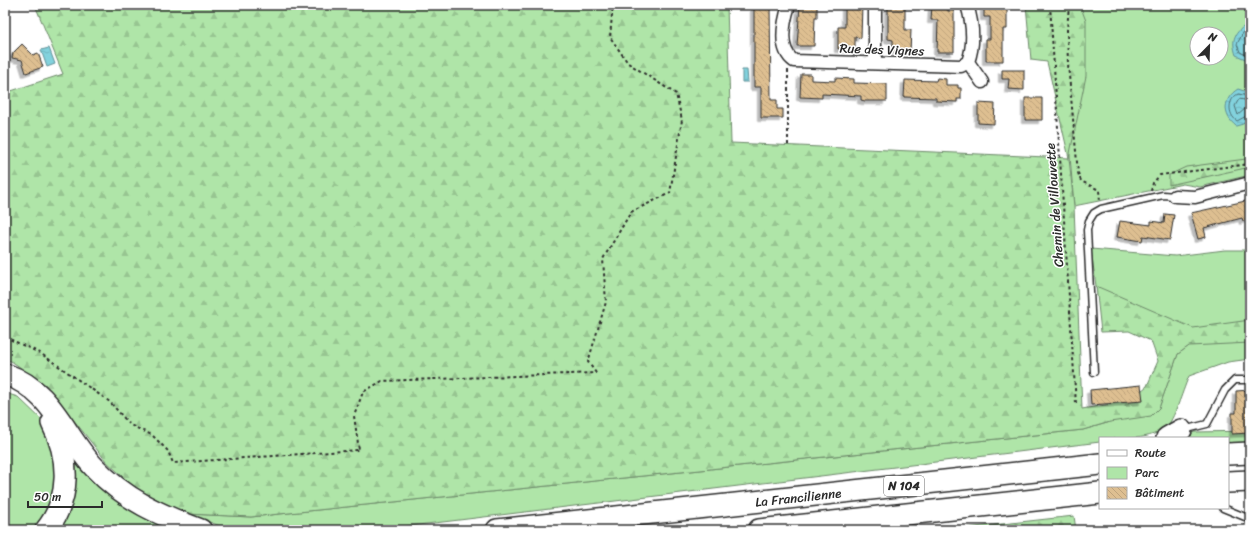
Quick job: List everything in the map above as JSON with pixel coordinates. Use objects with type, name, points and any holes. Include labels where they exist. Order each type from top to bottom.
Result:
[{"type":"highway","points":[[5,374],[32,387],[46,401],[93,466],[114,486],[158,514],[201,530]]},
{"type":"highway","points":[[5,384],[37,403],[51,421],[60,438],[65,458],[65,486],[60,506],[46,530]]},
{"type":"highway","points":[[1056,469],[1078,453],[1099,450]]},
{"type":"highway","points":[[1229,454],[1250,453]]},
{"type":"highway","name":"La Francilienne","points":[[497,530],[1099,464]]},
{"type":"highway","points":[[1229,482],[1250,481]]},
{"type":"highway","name":"N 104","points":[[759,530],[1099,493]]},
{"type":"highway","points":[[1048,499],[1080,509],[1099,507]]},
{"type":"street","points":[[789,5],[783,22],[784,49],[791,59]]},
{"type":"street","points":[[875,5],[875,63]]},
{"type":"street","points":[[967,5],[973,25],[972,52],[968,62],[982,82]]},
{"type":"street","name":"Rue des Vignes","points":[[791,59],[961,66],[968,62]]},
{"type":"street","points":[[1175,196],[1195,197],[1250,184]]},
{"type":"lane","points":[[1094,372],[1087,230],[1089,221],[1094,213],[1101,209],[1163,195],[1175,196]]},
{"type":"lane","points":[[1174,434],[1207,424],[1225,390],[1235,380],[1250,380]]},
{"type":"lane","points":[[1225,509],[1250,519]]},
{"type":"path","points":[[5,338],[40,353],[110,402],[130,425],[152,435],[168,451],[173,463],[359,450],[354,416],[364,392],[382,381],[596,373],[588,362],[606,302],[603,259],[631,212],[670,193],[682,120],[676,94],[628,63],[610,37],[613,5]]},
{"type":"path","name":"Chemin de Villouvette","points":[[1050,5],[1076,404]]},
{"type":"path","points":[[1069,5],[1067,30],[1068,50],[1078,173],[1081,181],[1099,190],[1101,209]]},
{"type":"path","points":[[788,145],[791,59]]},
{"type":"path","points":[[1149,198],[1153,183],[1160,175],[1250,164]]},
{"type":"green space","points":[[35,5],[727,5],[731,143],[1069,158],[1074,206],[1082,409],[1129,401],[1147,386],[1158,361],[1151,341],[1129,331],[1101,332],[1096,286],[1193,328],[1250,320],[1250,343],[1189,346],[1178,354],[1159,408],[1151,416],[1110,422],[1083,430],[251,517],[188,514],[137,490],[106,461],[46,385],[11,361],[5,360],[5,93],[63,74]]},
{"type":"green space","points":[[1026,5],[1080,5],[1086,21],[1086,76],[1069,158],[1047,62],[1031,60]]},
{"type":"green space","points":[[1058,5],[1250,5],[1250,175],[1200,187],[1183,184],[1074,206]]},
{"type":"green space","points":[[1246,159],[1250,167],[1169,185],[1169,175],[1186,167]]},
{"type":"green space","points":[[1091,249],[1175,256],[1225,250],[1250,250],[1250,359],[1228,362],[1189,376],[1171,421],[1161,430],[1145,437],[1099,437],[1099,442],[377,530],[245,530],[220,526],[188,514],[251,517],[1083,430],[1159,408],[1178,354],[1189,346],[1098,301]]},
{"type":"green space","points":[[5,393],[18,397],[44,422],[56,452],[58,488],[45,520],[35,530],[5,530]]},
{"type":"green space","points":[[1250,431],[1250,443],[1229,444],[1229,437],[1180,437],[1195,432]]},
{"type":"green space","points":[[66,451],[89,474],[133,512],[166,526],[181,530],[52,530]]},
{"type":"green space","points":[[1074,516],[1076,530],[948,530]]},
{"type":"water","points":[[1250,24],[1250,61],[1236,55],[1234,45],[1237,33]]},
{"type":"water","points":[[49,48],[55,64],[47,67],[41,50]]},
{"type":"water","points":[[742,70],[747,70],[748,82],[742,82]]},
{"type":"water","points":[[1238,89],[1250,93],[1250,116],[1243,124],[1236,126],[1228,117],[1226,107],[1229,97]]},
{"type":"building","points":[[754,5],[770,5],[771,100],[777,100],[777,109],[783,109],[783,118],[761,118],[761,87],[754,87]]},
{"type":"building","points":[[800,5],[817,5],[814,46],[797,46]]},
{"type":"building","points":[[845,5],[862,5],[861,38],[855,37],[855,49],[838,49],[838,27],[845,27]]},
{"type":"building","points":[[888,5],[905,5],[905,30],[911,30],[910,52],[893,51],[893,40],[888,39]]},
{"type":"building","points":[[932,5],[948,5],[948,11],[954,11],[954,52],[937,52],[938,20],[931,20]]},
{"type":"building","points":[[984,7],[1007,8],[1007,29],[1003,29],[1003,61],[986,61],[986,39],[990,39],[990,17],[984,17]]},
{"type":"building","points":[[22,44],[33,55],[38,53],[43,67],[26,73],[22,60],[12,58],[13,53]]},
{"type":"building","points":[[1002,70],[1024,70],[1024,90],[1008,89],[1009,79],[1002,79]]},
{"type":"building","points":[[801,74],[811,74],[811,80],[835,81],[835,78],[854,79],[854,83],[887,84],[887,101],[865,101],[861,100],[861,96],[822,94],[822,98],[800,97]]},
{"type":"building","points":[[937,78],[946,79],[946,85],[958,85],[958,88],[961,88],[961,99],[957,99],[957,102],[936,101],[936,98],[904,97],[905,80],[936,81]]},
{"type":"building","points":[[1025,98],[1042,98],[1042,120],[1025,120]]},
{"type":"building","points":[[978,103],[995,104],[994,124],[978,123]]},
{"type":"building","points":[[1250,200],[1250,219],[1243,221],[1242,218],[1204,228],[1206,237],[1198,239],[1191,213]]},
{"type":"building","points":[[1165,214],[1174,215],[1170,240],[1143,236],[1142,241],[1117,237],[1120,221],[1151,225],[1151,221],[1164,223]]},
{"type":"building","points":[[1141,385],[1143,401],[1091,405],[1090,390]]},
{"type":"building","points":[[1250,390],[1250,433],[1232,434],[1232,413],[1236,413],[1236,391]]}]
